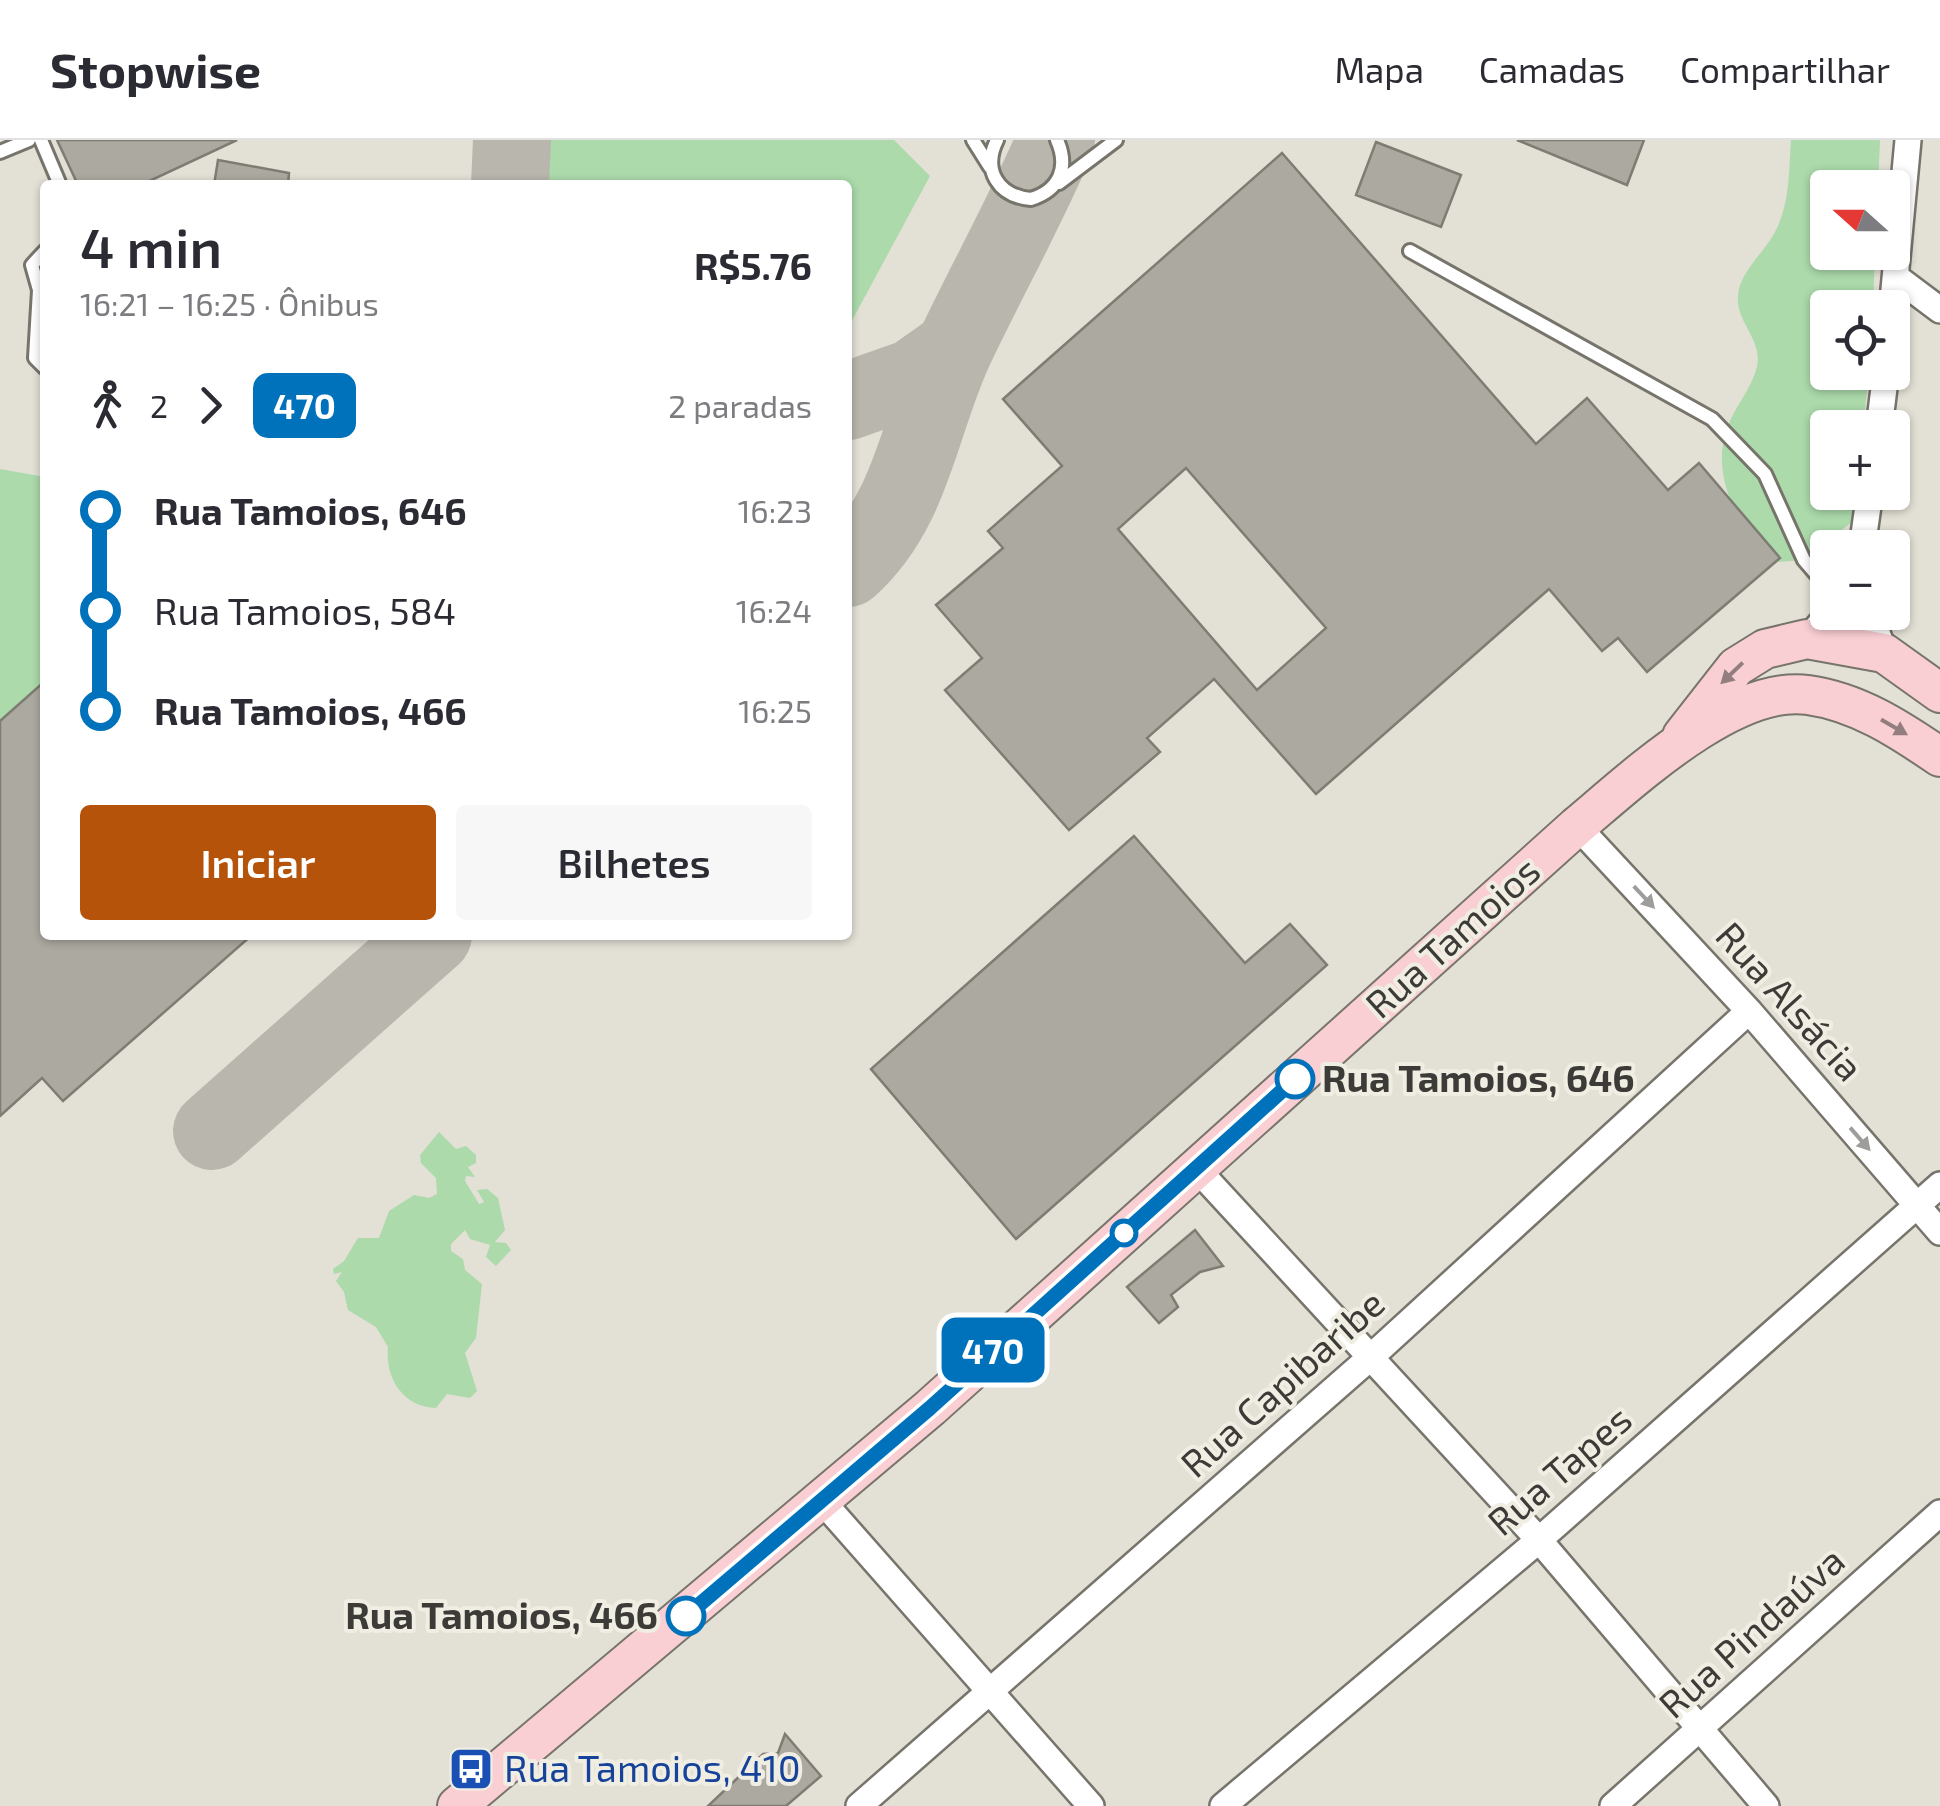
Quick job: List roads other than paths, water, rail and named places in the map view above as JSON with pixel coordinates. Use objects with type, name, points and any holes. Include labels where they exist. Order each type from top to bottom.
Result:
[{"type":"main road","name":"Rua Tamoios","points":[[457,1806],[822,1501],[1577,826],[1680,739],[1736,666],[1810,630]]},
{"type":"main road","points":[[1816,630],[1783,668],[1780,694],[1805,694],[1844,703],[1899,729],[1940,756]]},
{"type":"main road","points":[[1829,630],[1884,653],[1940,693]]},
{"type":"main road","points":[[1844,703],[1871,685],[1884,653]]},
{"type":"main road","name":"Rua Tamoios","points":[[1680,739],[1780,694]]},
{"type":"street","points":[[1895,290],[1908,140]]},
{"type":"street","points":[[1896,278],[1940,310]]},
{"type":"street","points":[[1876,630],[1884,653]]},
{"type":"street","name":"Rua Alsácia","points":[[1577,826],[1749,1011],[1940,1232]]},
{"type":"street","name":"Rua Capibaribe","points":[[859,1806],[1372,1356],[1749,1011]]},
{"type":"street","points":[[1196,1168],[1539,1540],[1766,1806]]},
{"type":"street","name":"Rua Tapes","points":[[1223,1806],[1539,1540],[1940,1185]]},
{"type":"street","points":[[822,1501],[1090,1806]]},
{"type":"street","name":"Rua Pindaúva","points":[[1613,1806],[1940,1513]]},
{"type":"lane","points":[[0,152],[29,140]]},
{"type":"lane","points":[[41,140],[58,180]]},
{"type":"lane","points":[[973,140],[1004,191],[1017,198],[1045,194],[1116,140]]},
{"type":"lane","points":[[990,167],[997,140]]},
{"type":"lane","points":[[1056,184],[1063,170],[1057,140]]},
{"type":"lane","points":[[1410,250],[1712,419],[1764,474],[1810,567]]},
{"type":"lane","points":[[40,256],[32,265],[39,290],[34,358],[40,363]]},
{"type":"place","name":"Rua Tamoios, 646","points":[[1295,1079]]},
{"type":"place","name":"Rua Tamoios, 466","points":[[686,1616]]},
{"type":"place","name":"Rua Tamoios, 410","points":[[471,1769]]}]
